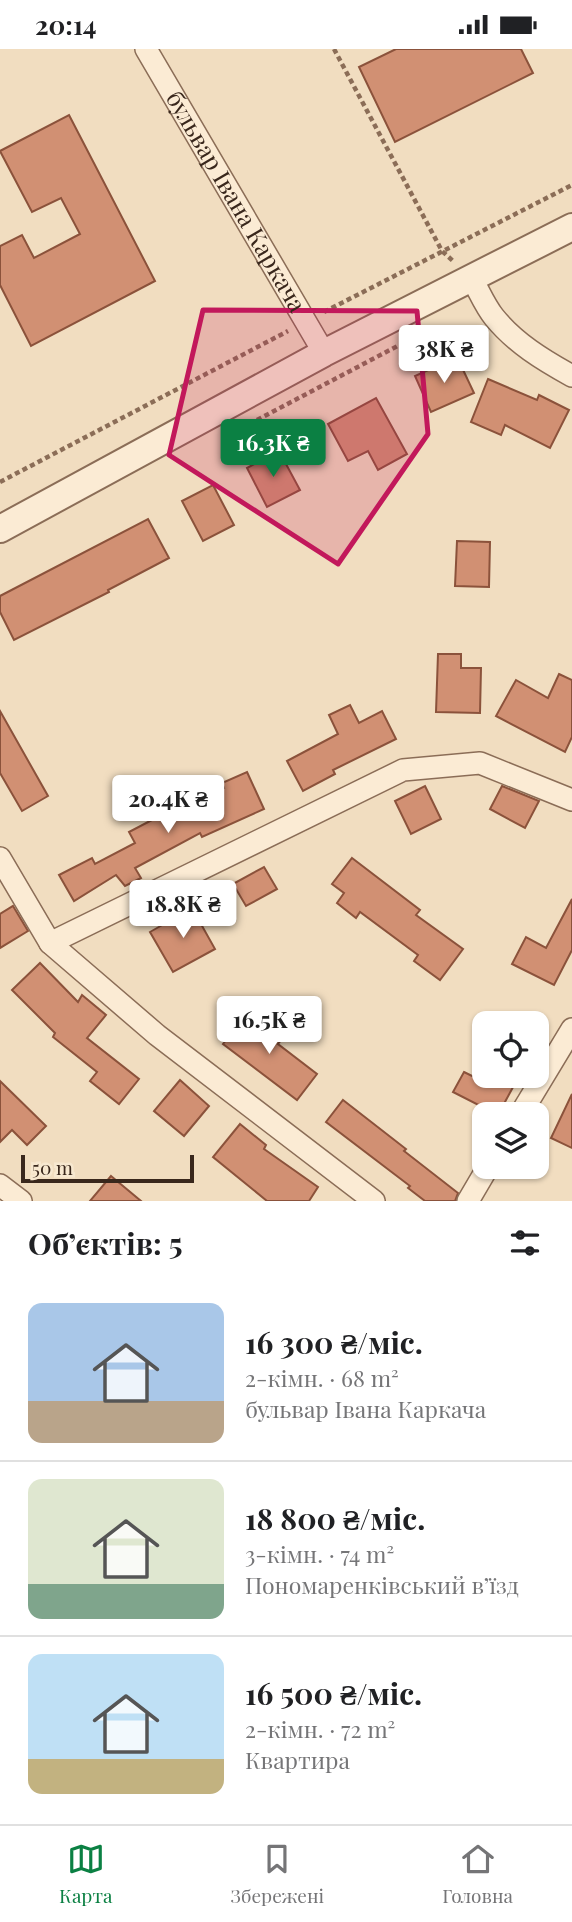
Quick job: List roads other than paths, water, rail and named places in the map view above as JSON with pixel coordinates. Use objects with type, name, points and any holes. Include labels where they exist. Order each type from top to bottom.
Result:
[{"type":"street","name":"бульвар Івана Каркача","points":[[146,49],[324,353]]},
{"type":"street","points":[[0,529],[324,353],[572,227]]},
{"type":"street","points":[[472,279],[493,316],[514,338],[538,357],[572,376]]},
{"type":"street","points":[[50,943],[403,770],[480,763],[572,800]]},
{"type":"street","points":[[0,858],[50,943],[157,1035],[374,1201]]},
{"type":"street","points":[[528,1102],[572,1028]]},
{"type":"street","points":[[468,1201],[481,1179]]},
{"type":"street","points":[[0,1185],[21,1201]]}]
